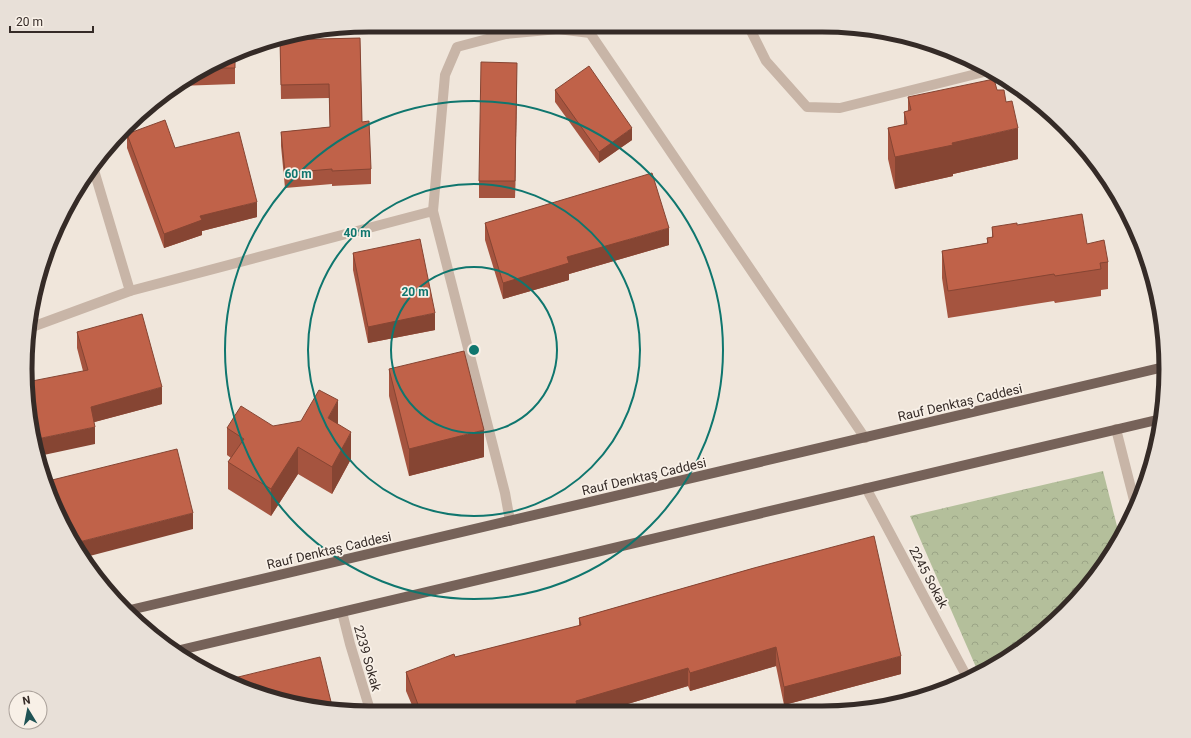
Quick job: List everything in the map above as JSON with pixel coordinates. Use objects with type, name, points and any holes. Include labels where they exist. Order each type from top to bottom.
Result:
[{"type":"main road","name":"Rauf Denktaş Caddesi","points":[[133,609],[1159,368]]},
{"type":"main road","points":[[183,649],[1155,420]]},
{"type":"street","points":[[510,521],[505,493],[433,211],[445,75],[457,47],[506,34],[527,32]]},
{"type":"street","points":[[596,32],[865,438]]},
{"type":"street","points":[[752,32],[766,61],[807,107],[840,108],[982,72]]},
{"type":"street","points":[[96,173],[130,291]]},
{"type":"street","points":[[35,327],[130,291],[433,211]]},
{"type":"street","points":[[1116,430],[1133,497]]},
{"type":"street","name":"2245 Sokak","points":[[866,488],[965,674]]},
{"type":"street","name":"2239 Sokak","points":[[342,612],[369,706]]},
{"type":"green space","points":[[1103,471],[1118,530],[1089,574],[1060,607],[1027,636],[1009,649],[976,668],[910,516]]},
{"type":"building","points":[[360,38],[362,122],[369,121],[371,169],[332,171],[332,169],[285,173],[281,132],[330,127],[329,84],[281,85],[280,44],[296,40]]},
{"type":"building","points":[[235,60],[235,68],[218,68]]},
{"type":"building","points":[[481,62],[517,63],[515,181],[479,181]]},
{"type":"building","points":[[589,66],[632,128],[599,152],[555,90]]},
{"type":"building","points":[[994,79],[997,90],[1004,90],[1006,102],[1012,101],[1018,128],[952,143],[953,145],[895,157],[888,128],[907,124],[904,112],[911,110],[908,97]]},
{"type":"building","points":[[165,120],[175,148],[239,132],[257,202],[200,216],[202,220],[164,234],[127,135]]},
{"type":"building","points":[[652,173],[669,228],[567,257],[569,263],[503,283],[485,223]]},
{"type":"building","points":[[1082,214],[1087,244],[1104,240],[1108,262],[1100,263],[1101,269],[1055,276],[1054,274],[948,291],[942,251],[988,243],[987,238],[993,237],[992,227],[1017,223],[1017,225]]},
{"type":"building","points":[[420,239],[435,313],[368,327],[353,253]]},
{"type":"building","points":[[142,314],[162,387],[91,407],[95,427],[39,439],[33,381],[88,370],[77,332]]},
{"type":"building","points":[[464,351],[484,430],[409,449],[389,369]]},
{"type":"building","points":[[319,390],[338,400],[328,418],[351,432],[332,467],[298,447],[271,489],[228,462],[244,439],[227,428],[241,406],[273,426],[301,421]]},
{"type":"building","points":[[177,449],[193,513],[80,542],[67,518],[51,480]]},
{"type":"building","points":[[874,536],[901,656],[784,687],[776,647],[690,673],[688,668],[576,701],[577,706],[419,706],[406,672],[454,654],[455,657],[581,625],[579,618],[754,568]]},
{"type":"building","points":[[320,657],[331,704],[303,700],[282,695],[235,678]]}]
